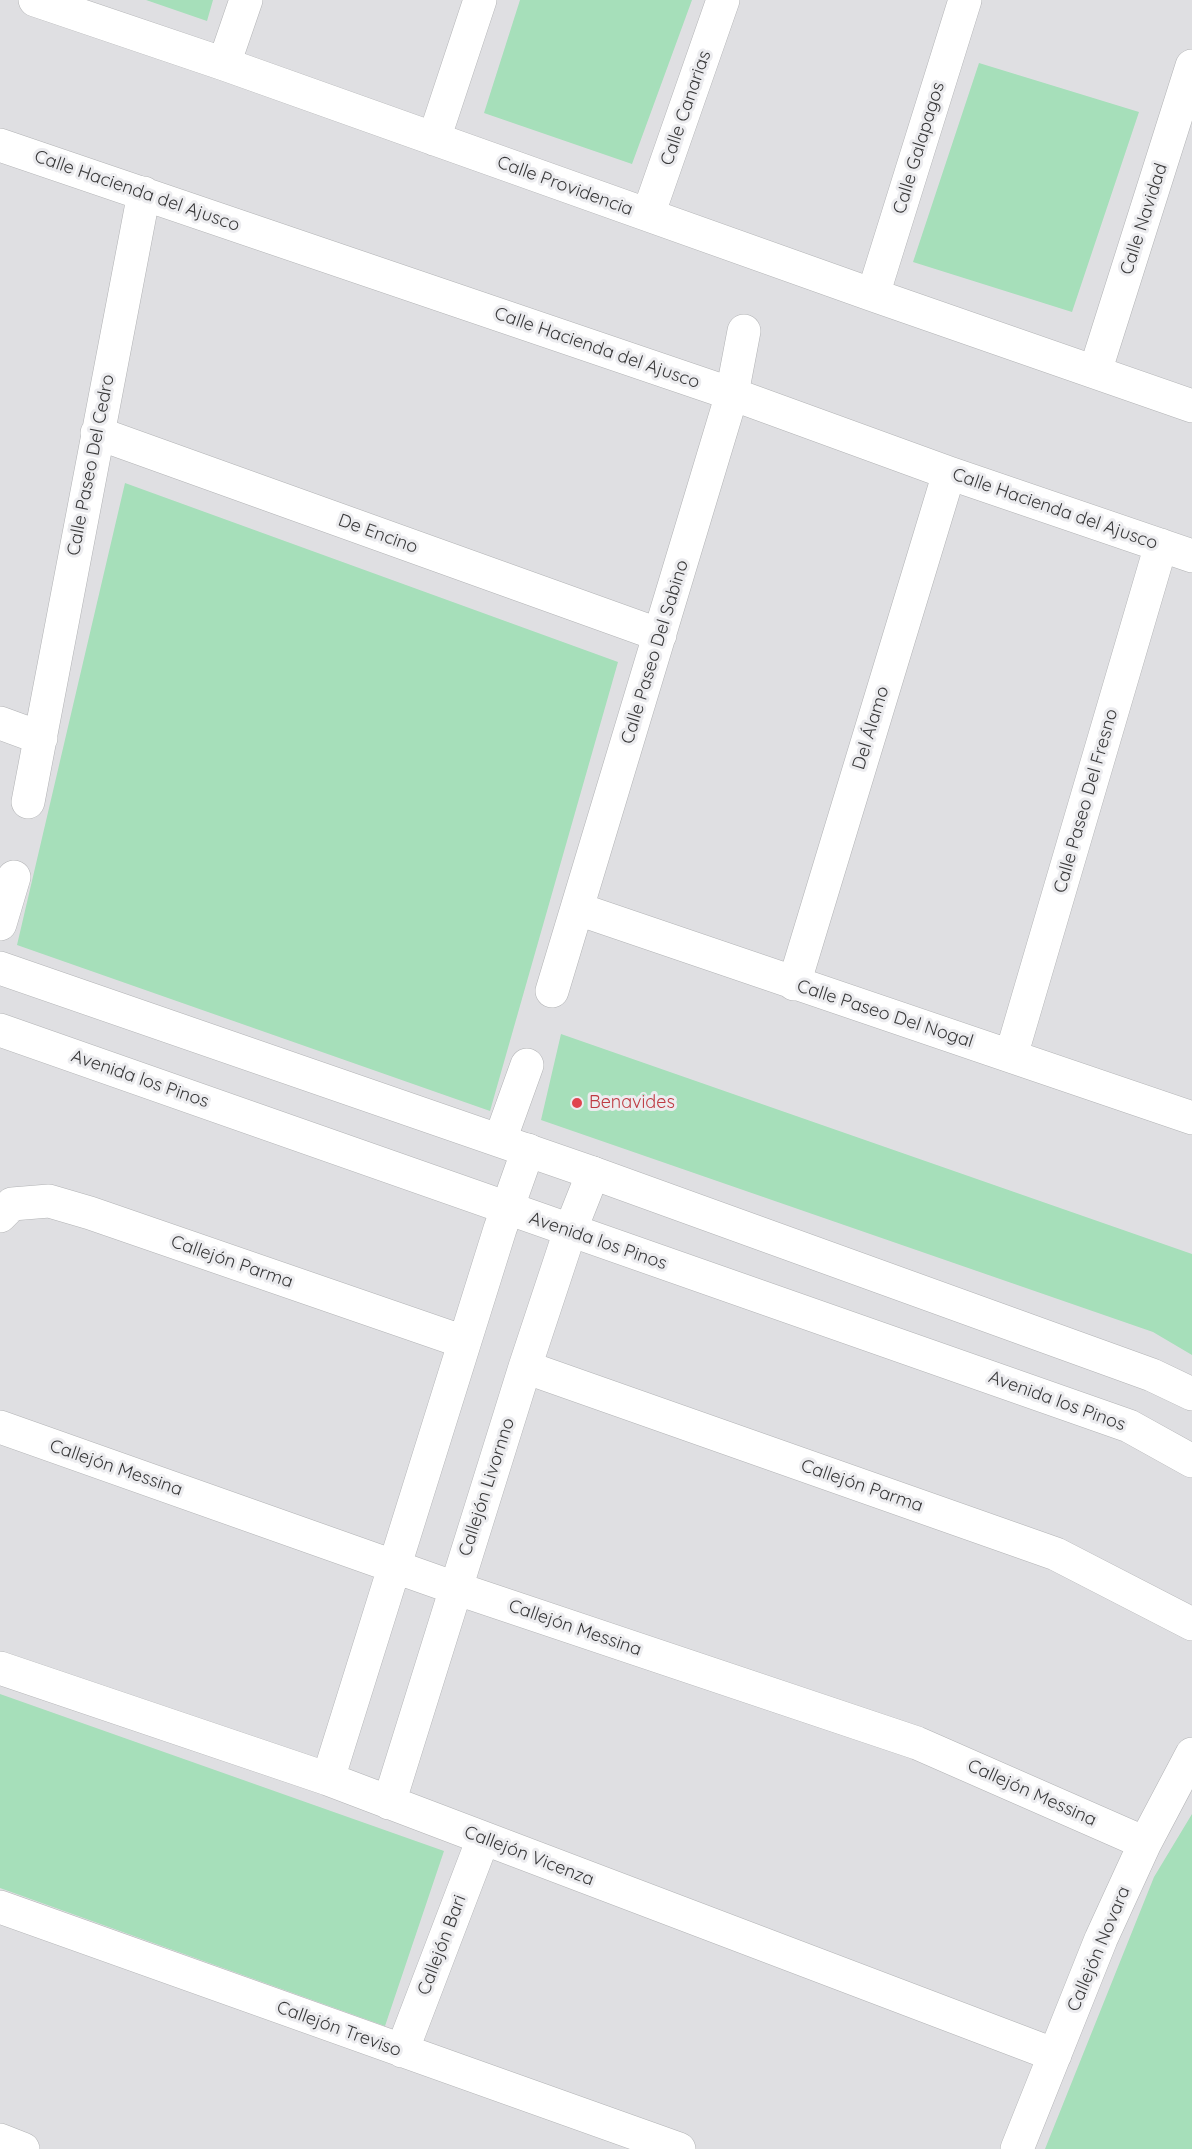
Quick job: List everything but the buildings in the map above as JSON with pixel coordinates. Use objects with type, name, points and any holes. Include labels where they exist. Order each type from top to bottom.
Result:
[{"type":"street","name":"Calle Providencia","points":[[35,0],[224,64],[1192,406]]},
{"type":"street","points":[[224,64],[246,0]]},
{"type":"street","points":[[434,139],[480,0]]},
{"type":"street","name":"Calle Canarias","points":[[648,215],[723,0]]},
{"type":"street","name":"Calle Galapagos","points":[[873,295],[965,0]]},
{"type":"street","name":"Calle Navidad","points":[[1095,372],[1192,66]]},
{"type":"street","name":"Calle Hacienda del Ajusco","points":[[0,145],[732,394],[949,473],[1192,556]]},
{"type":"street","name":"Calle Paseo Del Cedro","points":[[28,802],[144,193]]},
{"type":"street","name":"Calle Paseo Del Sabino","points":[[552,991],[732,394],[744,331]]},
{"type":"street","name":"De Encino","points":[[97,433],[660,635]]},
{"type":"street","name":"Del Álamo","points":[[794,984],[949,473]]},
{"type":"street","name":"Calle Paseo Del Fresno","points":[[1011,1056],[1161,545]]},
{"type":"street","points":[[0,723],[41,738]]},
{"type":"street","points":[[0,924],[14,877]]},
{"type":"street","name":"Calle Paseo Del Nogal","points":[[578,909],[1192,1118]]},
{"type":"street","points":[[0,968],[593,1173],[1152,1375],[1192,1394]]},
{"type":"street","name":"Avenida los Pinos","points":[[0,1030],[1129,1426],[1192,1461]]},
{"type":"street","points":[[328,1779],[507,1209],[514,1145],[527,1065]]},
{"type":"street","name":"Callejón Livornno","points":[[389,1803],[525,1367],[570,1231],[593,1173]]},
{"type":"street","name":"Callejón Parma","points":[[0,1216],[12,1203],[49,1201],[465,1342]]},
{"type":"street","name":"Callejón Parma","points":[[525,1367],[1056,1554],[1192,1624]]},
{"type":"street","name":"Callejón Messina","points":[[0,1426],[455,1588],[917,1743],[1145,1843]]},
{"type":"street","name":"Callejón Vicenza","points":[[0,1668],[328,1779],[1055,2055]]},
{"type":"street","name":"Callejón Novara","points":[[1017,2149],[1101,1939],[1145,1843],[1192,1754]]},
{"type":"street","name":"Callejón Bari","points":[[402,2051],[483,1839]]},
{"type":"street","name":"Callejón Treviso","points":[[0,1907],[680,2149]]},
{"type":"street","points":[[0,2140],[23,2149]]},
{"type":"green space","points":[[146,0],[213,0],[207,21]]},
{"type":"green space","points":[[520,0],[692,0],[632,164],[484,113]]},
{"type":"green space","points":[[979,63],[1139,112],[1072,312],[913,262]]},
{"type":"green space","points":[[125,483],[618,662],[490,1111],[17,945]]},
{"type":"green space","points":[[561,1034],[1192,1254],[1192,1355],[1153,1332],[541,1120]]},
{"type":"green space","points":[[0,1694],[444,1851],[385,2026],[0,1888]]},
{"type":"green space","points":[[1192,1814],[1192,2149],[1045,2149],[1154,1877]]},
{"type":"place","name":"Benavides","points":[[577,1103]]}]
